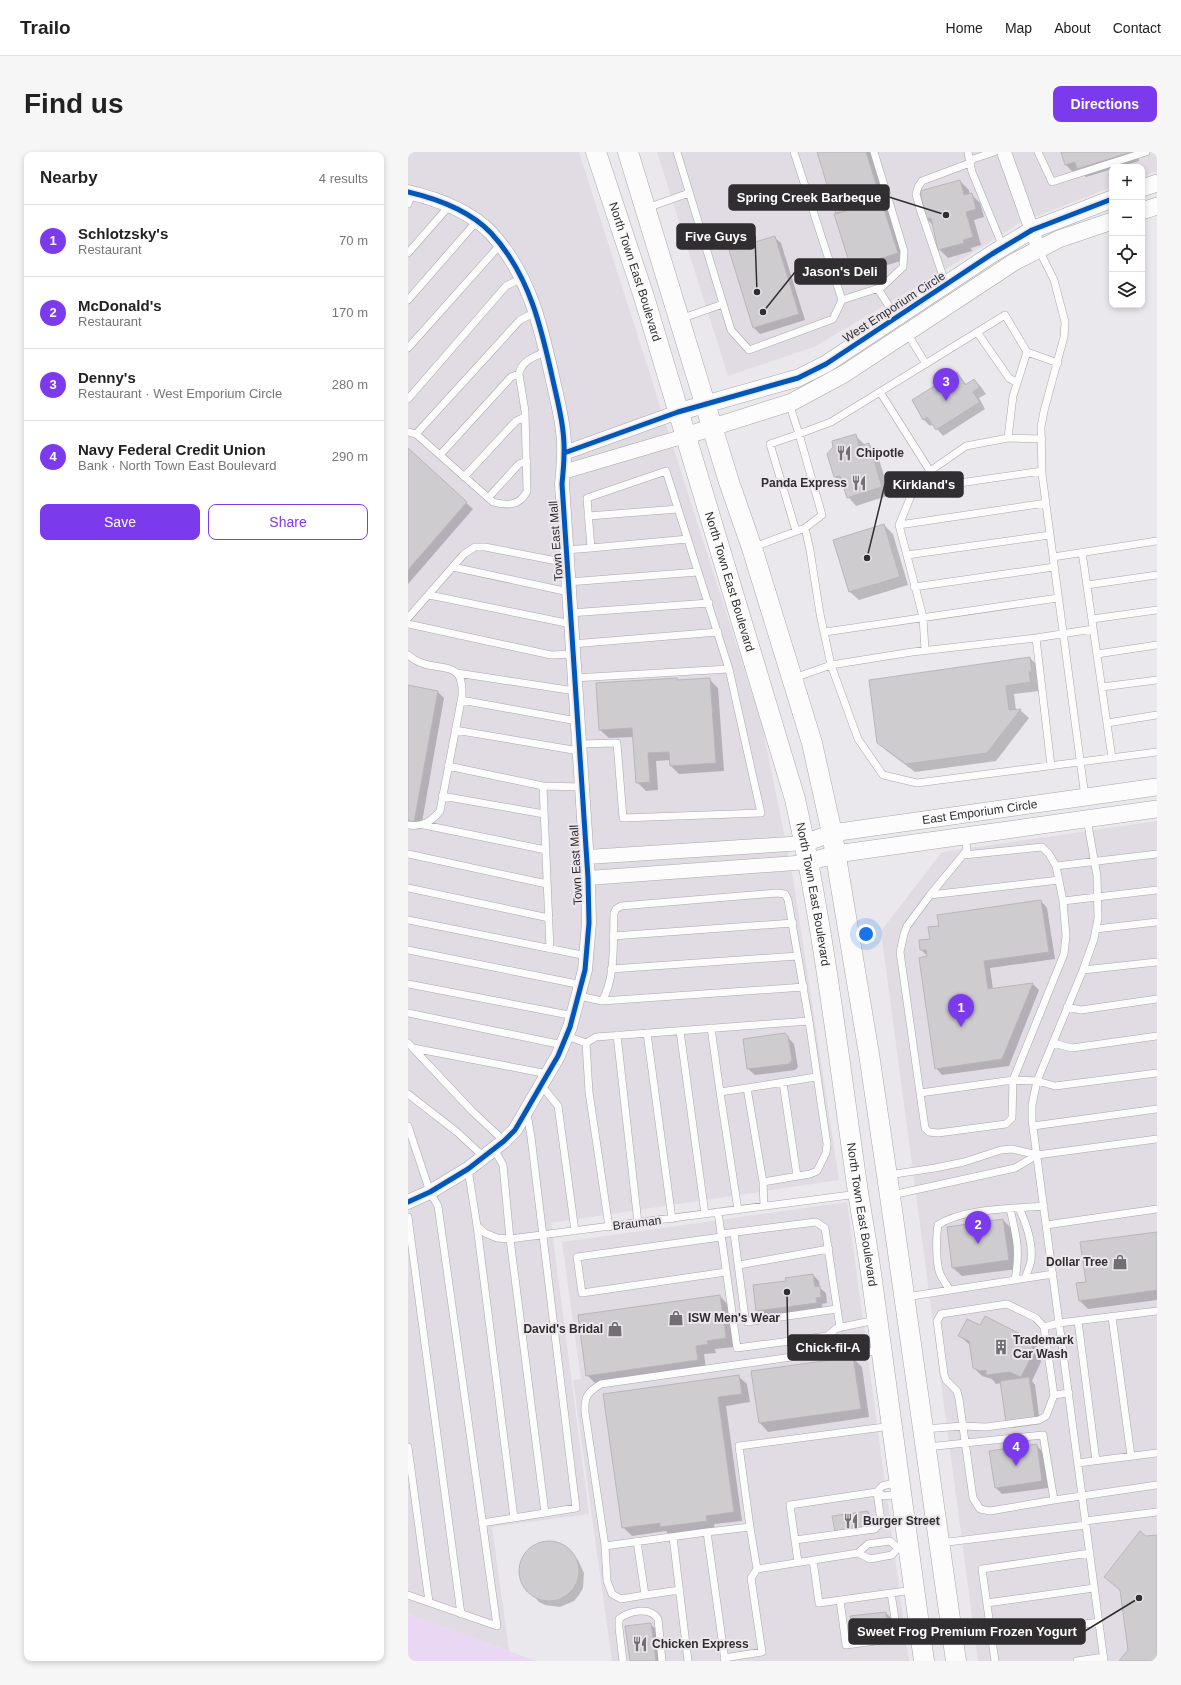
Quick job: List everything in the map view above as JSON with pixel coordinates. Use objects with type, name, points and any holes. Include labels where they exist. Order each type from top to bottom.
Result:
[{"type":"main road","name":"North Town East Boulevard","points":[[596,152],[644,297],[795,799],[805,843],[840,1058],[858,1194],[878,1320],[901,1488],[903,1547],[914,1590],[921,1661]]},
{"type":"main road","points":[[628,152],[712,427],[752,548],[812,743],[832,833],[869,1054],[905,1296],[956,1661]]},
{"type":"main road","points":[[858,1194],[887,1175]]},
{"type":"main road","points":[[858,1194],[890,1196]]},
{"type":"main road","points":[[903,1547],[940,1543]]},
{"type":"street","points":[[1004,152],[1039,250]]},
{"type":"street","points":[[1145,187],[1157,183]]},
{"type":"street","name":"Town East Mall","points":[[408,1202],[430,1192],[468,1169],[494,1149],[515,1130],[544,1079],[565,1040],[581,991],[587,956],[588,878],[562,484],[564,453],[559,410],[547,351],[536,312],[522,278],[490,233],[450,205],[430,197],[409,196]]},
{"type":"street","name":"West Emporium Circle","points":[[678,412],[763,390],[798,378],[826,364],[1032,230],[1109,200]]},
{"type":"street","points":[[1145,210],[1157,206]]},
{"type":"street","points":[[563,472],[789,403],[815,391],[844,374],[1014,262],[1059,239],[1109,222]]},
{"type":"street","points":[[897,317],[907,333]]},
{"type":"street","points":[[564,453],[678,412]]},
{"type":"street","name":"East Emporium Circle","points":[[805,843],[832,833],[1157,787]]},
{"type":"street","points":[[1085,797],[1087,819]]},
{"type":"street","name":"East Emporium Circle","points":[[809,862],[836,854],[1157,809]]},
{"type":"street","name":"Town East Mall","points":[[587,857],[805,843]]},
{"type":"street","name":"Town East Mall","points":[[588,878],[809,862]]},
{"type":"lane","points":[[677,152],[731,330],[749,350],[833,319],[842,300],[794,152]]},
{"type":"lane","points":[[842,300],[882,287],[903,267],[904,251],[874,152]]},
{"type":"lane","points":[[968,152],[972,172],[1003,248]]},
{"type":"lane","points":[[946,285],[920,209],[916,194],[918,187],[922,181],[970,163],[973,158],[994,152]]},
{"type":"lane","points":[[1038,152],[1052,182],[1146,152]]},
{"type":"lane","points":[[645,209],[689,193]]},
{"type":"lane","points":[[408,252],[450,205]]},
{"type":"lane","points":[[408,300],[476,222]]},
{"type":"lane","points":[[408,348],[500,245]]},
{"type":"lane","points":[[1039,250],[1054,280],[1065,322],[1064,336],[1058,363],[1044,411],[1041,427],[1042,471],[1085,797]]},
{"type":"lane","points":[[408,399],[506,286],[522,278]]},
{"type":"lane","points":[[878,289],[897,317]]},
{"type":"lane","points":[[680,319],[723,304]]},
{"type":"lane","points":[[416,434],[520,320],[536,312]]},
{"type":"lane","points":[[796,531],[770,444],[831,422],[1005,315],[1027,352],[1058,363]]},
{"type":"lane","points":[[977,332],[1009,378],[1017,383]]},
{"type":"lane","points":[[907,333],[926,364]]},
{"type":"lane","points":[[408,432],[416,434],[493,502],[504,505],[516,504],[524,499],[527,491],[525,417],[518,374],[519,370],[528,360],[547,351]]},
{"type":"lane","points":[[1008,438],[1013,396],[1027,352]]},
{"type":"lane","points":[[440,455],[511,377],[518,374]]},
{"type":"lane","points":[[880,392],[930,471]]},
{"type":"lane","points":[[752,548],[805,528],[822,514],[789,403]]},
{"type":"lane","points":[[464,477],[516,421],[525,417]]},
{"type":"lane","points":[[926,650],[923,617],[899,525],[915,486],[930,471],[966,446],[1008,438],[1042,439]]},
{"type":"lane","points":[[488,498],[519,464],[526,461]]},
{"type":"lane","points":[[455,730],[579,748],[617,743],[623,818],[761,814],[729,668],[666,471],[587,498],[591,548]]},
{"type":"lane","points":[[918,484],[932,487],[1042,471]]},
{"type":"lane","points":[[899,525],[1046,503]]},
{"type":"lane","points":[[588,516],[678,508]]},
{"type":"lane","points":[[805,528],[820,614],[832,665],[858,739],[883,775],[917,783],[1157,752]]},
{"type":"lane","points":[[907,555],[1050,535]]},
{"type":"lane","points":[[408,618],[464,554],[475,547],[567,557],[591,548],[688,539]]},
{"type":"lane","points":[[1053,557],[1157,541]]},
{"type":"lane","points":[[1082,552],[1112,758]]},
{"type":"lane","points":[[453,567],[568,587],[698,572]]},
{"type":"lane","points":[[914,587],[1054,567]]},
{"type":"lane","points":[[1087,585],[1157,575]]},
{"type":"lane","points":[[429,595],[570,618],[709,603]]},
{"type":"lane","points":[[825,632],[1058,598]]},
{"type":"lane","points":[[1092,619],[1157,610]]},
{"type":"lane","points":[[408,624],[551,655],[572,649],[718,632]]},
{"type":"lane","points":[[792,679],[832,665],[926,650],[1036,638],[1093,629]]},
{"type":"lane","points":[[1036,638],[1052,766]]},
{"type":"lane","points":[[1097,654],[1157,645]]},
{"type":"lane","points":[[408,655],[418,662],[446,668],[457,673],[575,685],[729,668]]},
{"type":"lane","points":[[424,825],[435,817],[440,811],[461,700],[462,683],[457,673]]},
{"type":"lane","points":[[1102,687],[1157,680]]},
{"type":"lane","points":[[461,700],[577,721]]},
{"type":"lane","points":[[1107,722],[1157,715]]},
{"type":"lane","points":[[448,766],[543,786],[582,787]]},
{"type":"lane","points":[[543,786],[550,949]]},
{"type":"lane","points":[[442,796],[544,814]]},
{"type":"lane","points":[[1077,1661],[1104,1659],[1033,1126],[1032,1105],[1037,1081],[1083,970],[1096,929],[1099,898],[1095,861],[1087,819]]},
{"type":"lane","points":[[408,825],[424,825],[546,850]]},
{"type":"lane","points":[[964,855],[1042,847],[1056,866],[1063,901],[1066,936],[1064,954],[1013,1080],[1012,1118],[1006,1124],[938,1134],[930,1132],[925,1128],[900,952],[906,926],[967,850],[965,836]]},
{"type":"lane","points":[[408,854],[547,884]]},
{"type":"lane","points":[[1056,866],[1157,854]]},
{"type":"lane","points":[[930,895],[1059,880]]},
{"type":"lane","points":[[408,888],[549,918]]},
{"type":"lane","points":[[1063,901],[1099,898],[1157,890]]},
{"type":"lane","points":[[602,1000],[610,977],[614,913],[616,909],[621,906],[777,893],[785,894],[788,900],[804,987],[816,1078],[827,1144],[826,1153],[817,1171],[810,1174],[763,1182]]},
{"type":"lane","points":[[408,920],[587,956]]},
{"type":"lane","points":[[1096,929],[1157,922]]},
{"type":"lane","points":[[613,936],[792,923]]},
{"type":"lane","points":[[408,950],[581,991],[602,1000],[804,987]]},
{"type":"lane","points":[[611,969],[798,956]]},
{"type":"lane","points":[[1083,970],[1157,962]]},
{"type":"lane","points":[[408,984],[574,1016]]},
{"type":"lane","points":[[1067,1007],[1081,1010],[1157,999]]},
{"type":"lane","points":[[408,1013],[586,1043],[596,1037],[809,1020]]},
{"type":"lane","points":[[711,1028],[738,1210]]},
{"type":"lane","points":[[680,1030],[705,1214]]},
{"type":"lane","points":[[647,1033],[672,1218]]},
{"type":"lane","points":[[616,1035],[638,1223]]},
{"type":"lane","points":[[1053,1043],[1072,1048],[1157,1036]]},
{"type":"lane","points":[[586,1043],[588,1092],[609,1227]]},
{"type":"lane","points":[[410,1045],[544,1079],[558,1106],[575,1231]]},
{"type":"lane","points":[[410,1045],[472,1111],[503,1165],[510,1239],[545,1513]]},
{"type":"lane","points":[[920,1092],[1013,1080],[1037,1081],[1055,1086],[1157,1073]]},
{"type":"lane","points":[[720,1092],[816,1078]]},
{"type":"lane","points":[[783,1083],[797,1176]]},
{"type":"lane","points":[[748,1088],[763,1182],[764,1206]]},
{"type":"lane","points":[[408,1094],[457,1132],[494,1149]]},
{"type":"lane","points":[[1033,1126],[1157,1109]]},
{"type":"lane","points":[[482,1523],[576,1508],[531,1137],[526,1111]]},
{"type":"lane","points":[[408,1126],[430,1192],[438,1206],[496,1626],[408,1595]]},
{"type":"lane","points":[[887,1175],[964,1162],[1001,1150],[1012,1149],[1037,1155],[1157,1139]]},
{"type":"lane","points":[[890,1196],[1015,1168],[1037,1155]]},
{"type":"lane","points":[[468,1169],[477,1226],[514,1518]]},
{"type":"lane","name":"Brauman","points":[[477,1226],[484,1233],[497,1238],[510,1239],[858,1194]]},
{"type":"lane","points":[[950,1290],[942,1278],[939,1270],[938,1226],[947,1220],[964,1214],[1044,1206]]},
{"type":"lane","points":[[1019,1208],[1025,1221],[1031,1260],[1025,1278]]},
{"type":"lane","points":[[1010,1209],[1018,1246],[1019,1260],[1015,1280]]},
{"type":"lane","points":[[1046,1225],[1157,1209]]},
{"type":"lane","points":[[718,1212],[736,1348],[827,1336],[840,1328],[878,1320]]},
{"type":"lane","points":[[408,1217],[461,1614]]},
{"type":"lane","points":[[726,1272],[582,1293],[577,1257],[816,1222],[825,1228],[840,1328]]},
{"type":"lane","points":[[734,1233],[745,1318],[747,1322],[837,1309]]},
{"type":"lane","points":[[739,1265],[829,1250]]},
{"type":"lane","points":[[905,1296],[1053,1274]]},
{"type":"lane","points":[[925,1438],[963,1426],[986,1428],[1039,1420],[1046,1416],[1054,1395],[1044,1327],[1036,1318],[1007,1304],[941,1314],[936,1320],[944,1374],[946,1380],[957,1391],[960,1399],[963,1426],[965,1443],[973,1498],[980,1509],[990,1511],[1157,1485]]},
{"type":"lane","points":[[1044,1327],[1059,1323],[1157,1311]]},
{"type":"lane","points":[[1112,1317],[1130,1456]]},
{"type":"lane","points":[[1078,1321],[1096,1461]]},
{"type":"lane","points":[[680,1590],[621,1599],[612,1594],[607,1581],[605,1546],[585,1404],[586,1396],[601,1384],[848,1349],[861,1352],[882,1350]]},
{"type":"lane","points":[[1054,1395],[1068,1393]]},
{"type":"lane","points":[[707,1532],[725,1659],[762,1652],[751,1578],[757,1569],[739,1446],[892,1425]]},
{"type":"lane","points":[[925,1438],[965,1443],[1043,1434],[1054,1500]]},
{"type":"lane","points":[[408,1447],[429,1602]]},
{"type":"lane","points":[[1078,1463],[1157,1453]]},
{"type":"lane","points":[[795,1540],[875,1529],[881,1521],[877,1492],[882,1486],[901,1488]]},
{"type":"lane","points":[[798,1562],[790,1505],[877,1492],[884,1496],[901,1488]]},
{"type":"lane","points":[[940,1543],[1157,1512]]},
{"type":"lane","points":[[605,1546],[750,1526]]},
{"type":"lane","points":[[673,1537],[688,1661]]},
{"type":"lane","points":[[637,1541],[645,1595]]},
{"type":"lane","points":[[757,1569],[858,1553],[868,1544],[890,1541],[903,1547],[892,1556],[870,1559],[858,1553]]},
{"type":"lane","points":[[995,1661],[982,1569],[1090,1553]]},
{"type":"lane","points":[[813,1560],[819,1603],[914,1590]]},
{"type":"lane","points":[[987,1603],[1094,1588]]},
{"type":"lane","points":[[840,1600],[846,1645],[898,1638],[892,1593]]},
{"type":"lane","points":[[623,1661],[619,1619],[626,1614],[649,1611],[655,1614],[658,1618],[662,1661]]},
{"type":"lane","points":[[992,1637],[1099,1622]]},
{"type":"lane","points":[[898,1632],[919,1629]]},
{"type":"shaded area","points":[[408,152],[579,152],[762,725],[793,878],[839,1180],[551,1223],[589,1514],[492,1527],[509,1651],[408,1614]]},
{"type":"shaded area","points":[[657,152],[1157,152],[1157,171],[1145,175],[1145,164],[1109,164],[1109,188],[1021,222],[935,276],[814,347],[728,376]]},
{"type":"shaded area","points":[[1157,821],[1157,1661],[978,1661],[881,931],[942,852]]},
{"type":"shaded area","points":[[847,1202],[909,1661],[612,1661],[573,1380],[581,1379],[562,1242]]},
{"type":"shaded area","points":[[408,1614],[536,1661],[408,1661]]},
{"type":"building","points":[[817,152],[866,152],[881,200],[836,214]]},
{"type":"building","points":[[1061,152],[1131,152],[1077,169],[1075,162],[1065,165]]},
{"type":"building","points":[[960,180],[964,195],[972,193],[976,209],[966,212],[973,237],[963,240],[964,243],[938,250],[931,218],[926,219],[920,191]]},
{"type":"building","points":[[881,200],[898,253],[851,268],[834,214]]},
{"type":"building","points":[[775,236],[799,314],[753,328],[729,250]]},
{"type":"building","points":[[957,372],[965,385],[974,379],[980,387],[973,392],[980,402],[936,430],[927,417],[923,420],[912,400]]},
{"type":"building","points":[[856,434],[859,446],[869,443],[882,487],[847,498],[840,476],[834,477],[827,454],[833,447],[832,441]]},
{"type":"building","points":[[408,448],[467,502],[408,570]]},
{"type":"building","points":[[884,524],[900,577],[849,592],[833,540]]},
{"type":"building","points":[[1030,657],[1032,672],[1029,672],[1031,682],[1006,686],[1009,710],[1021,709],[987,753],[906,764],[877,743],[869,680]]},
{"type":"building","points":[[677,678],[677,680],[710,678],[716,763],[670,766],[669,752],[648,753],[650,782],[636,783],[632,728],[599,730],[596,683]]},
{"type":"building","points":[[408,685],[438,691],[414,822],[408,820]]},
{"type":"building","points":[[1041,900],[1049,952],[984,961],[988,989],[1033,983],[1002,1059],[935,1069],[919,958],[927,956],[926,950],[920,950],[919,940],[930,939],[928,927],[939,926],[937,915]]},
{"type":"building","points":[[785,1033],[788,1036],[792,1060],[789,1064],[747,1069],[743,1039]]},
{"type":"building","points":[[1003,1219],[1009,1260],[952,1268],[947,1227]]},
{"type":"building","name":"Dollar Tree","points":[[1157,1232],[1157,1290],[1079,1301],[1076,1283],[1086,1282],[1080,1242]]},
{"type":"building","points":[[813,1274],[815,1287],[820,1286],[821,1297],[816,1298],[817,1303],[756,1311],[753,1285],[786,1281],[785,1278]]},
{"type":"building","points":[[720,1295],[726,1338],[707,1341],[708,1344],[696,1346],[698,1360],[586,1376],[578,1315]]},
{"type":"building","name":"Trademark Car Wash","points":[[985,1316],[1032,1340],[1033,1353],[1021,1377],[1010,1372],[986,1375],[986,1370],[980,1371],[973,1368],[969,1341],[958,1336],[967,1319],[980,1325]]},
{"type":"building","points":[[853,1357],[861,1409],[759,1423],[751,1371]]},
{"type":"building","points":[[739,1375],[742,1394],[718,1397],[734,1512],[706,1516],[707,1521],[660,1527],[660,1523],[622,1528],[603,1394]]},
{"type":"building","points":[[1029,1377],[1035,1418],[1006,1422],[1000,1381]]},
{"type":"building","points":[[1037,1444],[1042,1481],[995,1488],[989,1451]]},
{"type":"building","name":"Burger Street","points":[[868,1511],[870,1526],[835,1531],[832,1516]]},
{"type":"building","points":[[1140,1531],[1146,1536],[1157,1535],[1157,1661],[1119,1661],[1128,1650],[1120,1590],[1104,1577]]},
{"type":"building","points":[[549,1541],[566,1546],[574,1554],[579,1571],[574,1588],[566,1596],[549,1601],[532,1596],[524,1588],[519,1571],[524,1554],[532,1546]]},
{"type":"building","points":[[886,1612],[889,1634],[853,1638],[850,1616]]},
{"type":"building","name":"Chicken Express","points":[[651,1623],[656,1661],[630,1661],[625,1626]]},
{"type":"cycle path","points":[[408,192],[431,198],[452,206],[473,218],[491,233],[516,267],[525,285],[533,304],[545,344],[560,410],[564,437],[562,484],[588,878],[589,923],[585,970],[570,1027],[558,1056],[515,1130],[504,1141],[468,1169],[430,1192],[408,1202]]},
{"type":"cycle path","points":[[564,453],[678,412],[798,378],[826,364],[992,254],[1032,230],[1109,200]]},
{"type":"place","name":"Spring Creek Barbeque","points":[[946,215]]},
{"type":"place","name":"Five Guys","points":[[757,292]]},
{"type":"place","name":"Jason's Deli","points":[[763,312]]},
{"type":"place","name":"Denny's","points":[[946,401]]},
{"type":"place","name":"Chipotle","points":[[844,453]]},
{"type":"place","name":"Panda Express","points":[[859,483]]},
{"type":"place","name":"Kirkland's","points":[[867,558]]},
{"type":"place","name":"Schlotzsky's","points":[[961,1027]]},
{"type":"place","name":"McDonald's","points":[[978,1244]]},
{"type":"place","name":"Dollar Tree","points":[[1120,1262]]},
{"type":"place","name":"Chick-fil-A","points":[[787,1292]]},
{"type":"place","name":"ISW Men's Wear","points":[[676,1318]]},
{"type":"place","name":"David's Bridal","points":[[615,1329]]},
{"type":"place","name":"Trademark Car Wash","points":[[1001,1347]]},
{"type":"place","name":"Navy Federal Credit Union","points":[[1016,1466]]},
{"type":"place","name":"Burger Street","points":[[851,1521]]},
{"type":"place","name":"Sweet Frog Premium Frozen Yogurt","points":[[1139,1598]]},
{"type":"place","name":"Chicken Express","points":[[640,1644]]}]
